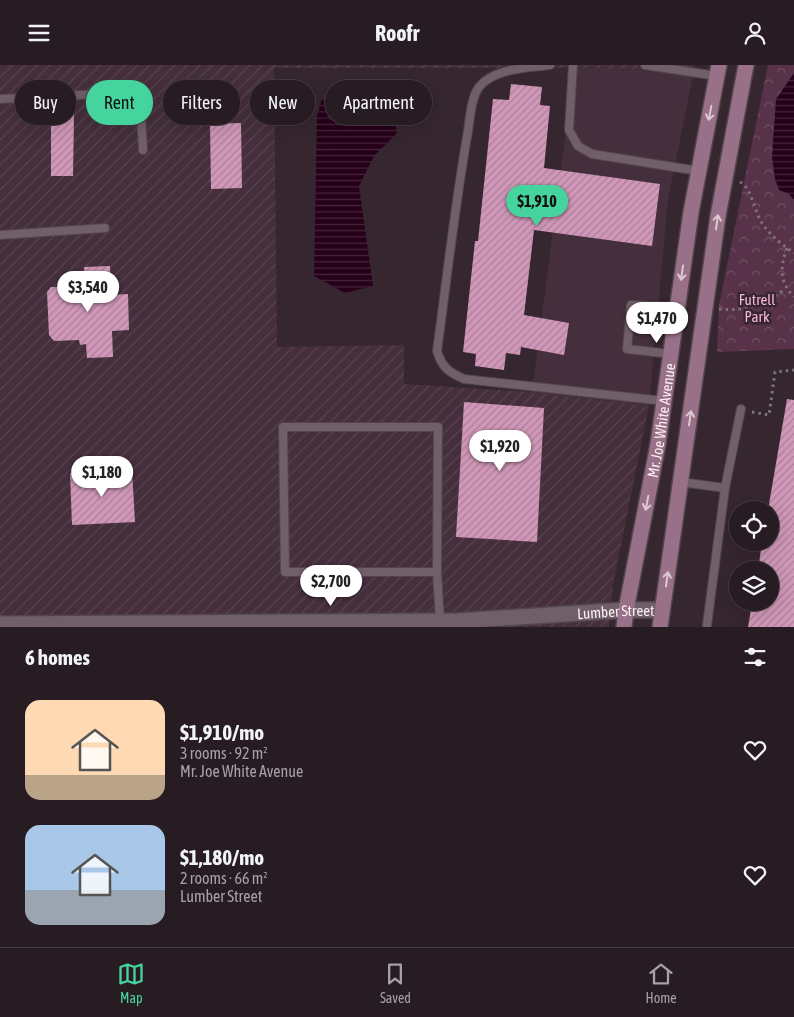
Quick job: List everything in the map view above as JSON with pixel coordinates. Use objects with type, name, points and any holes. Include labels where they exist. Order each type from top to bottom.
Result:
[{"type":"main road","name":"Mr. Joe White Avenue","points":[[660,627],[718,216],[746,65]]},
{"type":"main road","name":"Mr. Joe White Avenue","points":[[624,627],[658,445],[691,212],[718,71]]},
{"type":"street","name":"Lumber Street","points":[[0,624],[440,621],[626,610],[662,610]]},
{"type":"lane","points":[[550,65],[510,70],[488,80],[479,87],[475,96],[464,155],[437,351],[440,359],[451,373],[464,379],[664,401]]},
{"type":"lane","points":[[573,65],[569,130],[578,146],[592,155],[698,171]]},
{"type":"lane","points":[[644,65],[718,71]]},
{"type":"lane","points":[[0,99],[100,94],[140,95],[143,150]]},
{"type":"lane","points":[[0,235],[105,228]]},
{"type":"lane","points":[[671,354],[627,349],[631,305],[677,307]]},
{"type":"lane","points":[[707,625],[725,488],[741,409]]},
{"type":"lane","points":[[438,572],[285,572],[283,427],[438,427],[440,621]]},
{"type":"lane","points":[[681,483],[725,488]]},
{"type":"path","points":[[725,177],[743,183],[748,188],[761,222],[774,237],[794,253]]},
{"type":"path","points":[[787,248],[783,261],[782,276],[786,289],[794,297]]},
{"type":"path","points":[[706,307],[741,310],[756,306],[786,289]]},
{"type":"path","points":[[741,409],[769,415],[775,372],[794,370]]},
{"type":"shaded area","points":[[0,65],[695,65],[694,71],[573,68],[274,68],[274,80],[250,80],[250,125],[275,125],[277,347],[404,345],[404,384],[532,392],[649,406],[613,584],[609,627],[0,627]]},
{"type":"shaded area","points":[[574,68],[694,71],[668,199],[649,406],[532,392]]},
{"type":"shaded area","points":[[794,73],[794,200],[789,194],[779,190],[775,179],[772,157],[776,99]]},
{"type":"shaded area","points":[[322,99],[325,99],[325,125],[395,125],[397,133],[374,156],[359,186],[373,286],[345,293],[314,276],[317,116]]},
{"type":"green space","name":"Futrell Park","points":[[768,65],[794,65],[794,349],[717,352],[719,305]]},
{"type":"building","points":[[511,84],[542,87],[540,105],[550,106],[544,168],[660,184],[652,246],[534,230],[524,315],[569,323],[564,355],[521,347],[520,355],[506,353],[504,370],[475,366],[476,354],[463,352],[475,241],[478,241],[493,99],[509,100]]},
{"type":"building","points":[[240,123],[242,188],[211,189],[210,125],[240,125]]},
{"type":"building","points":[[51,125],[74,125],[73,176],[51,176]]},
{"type":"building","points":[[110,266],[111,295],[128,294],[129,330],[112,331],[113,357],[87,358],[86,344],[80,345],[79,340],[54,341],[49,335],[47,292],[51,287],[75,287],[75,280],[85,280],[84,267]]},
{"type":"building","points":[[787,399],[794,400],[794,627],[748,627],[751,611],[779,611],[779,561],[759,561],[761,551],[779,551],[779,501],[770,501]]},
{"type":"building","points":[[464,402],[544,408],[537,542],[456,537]]},
{"type":"building","points":[[132,470],[135,522],[72,525],[70,473]]}]
